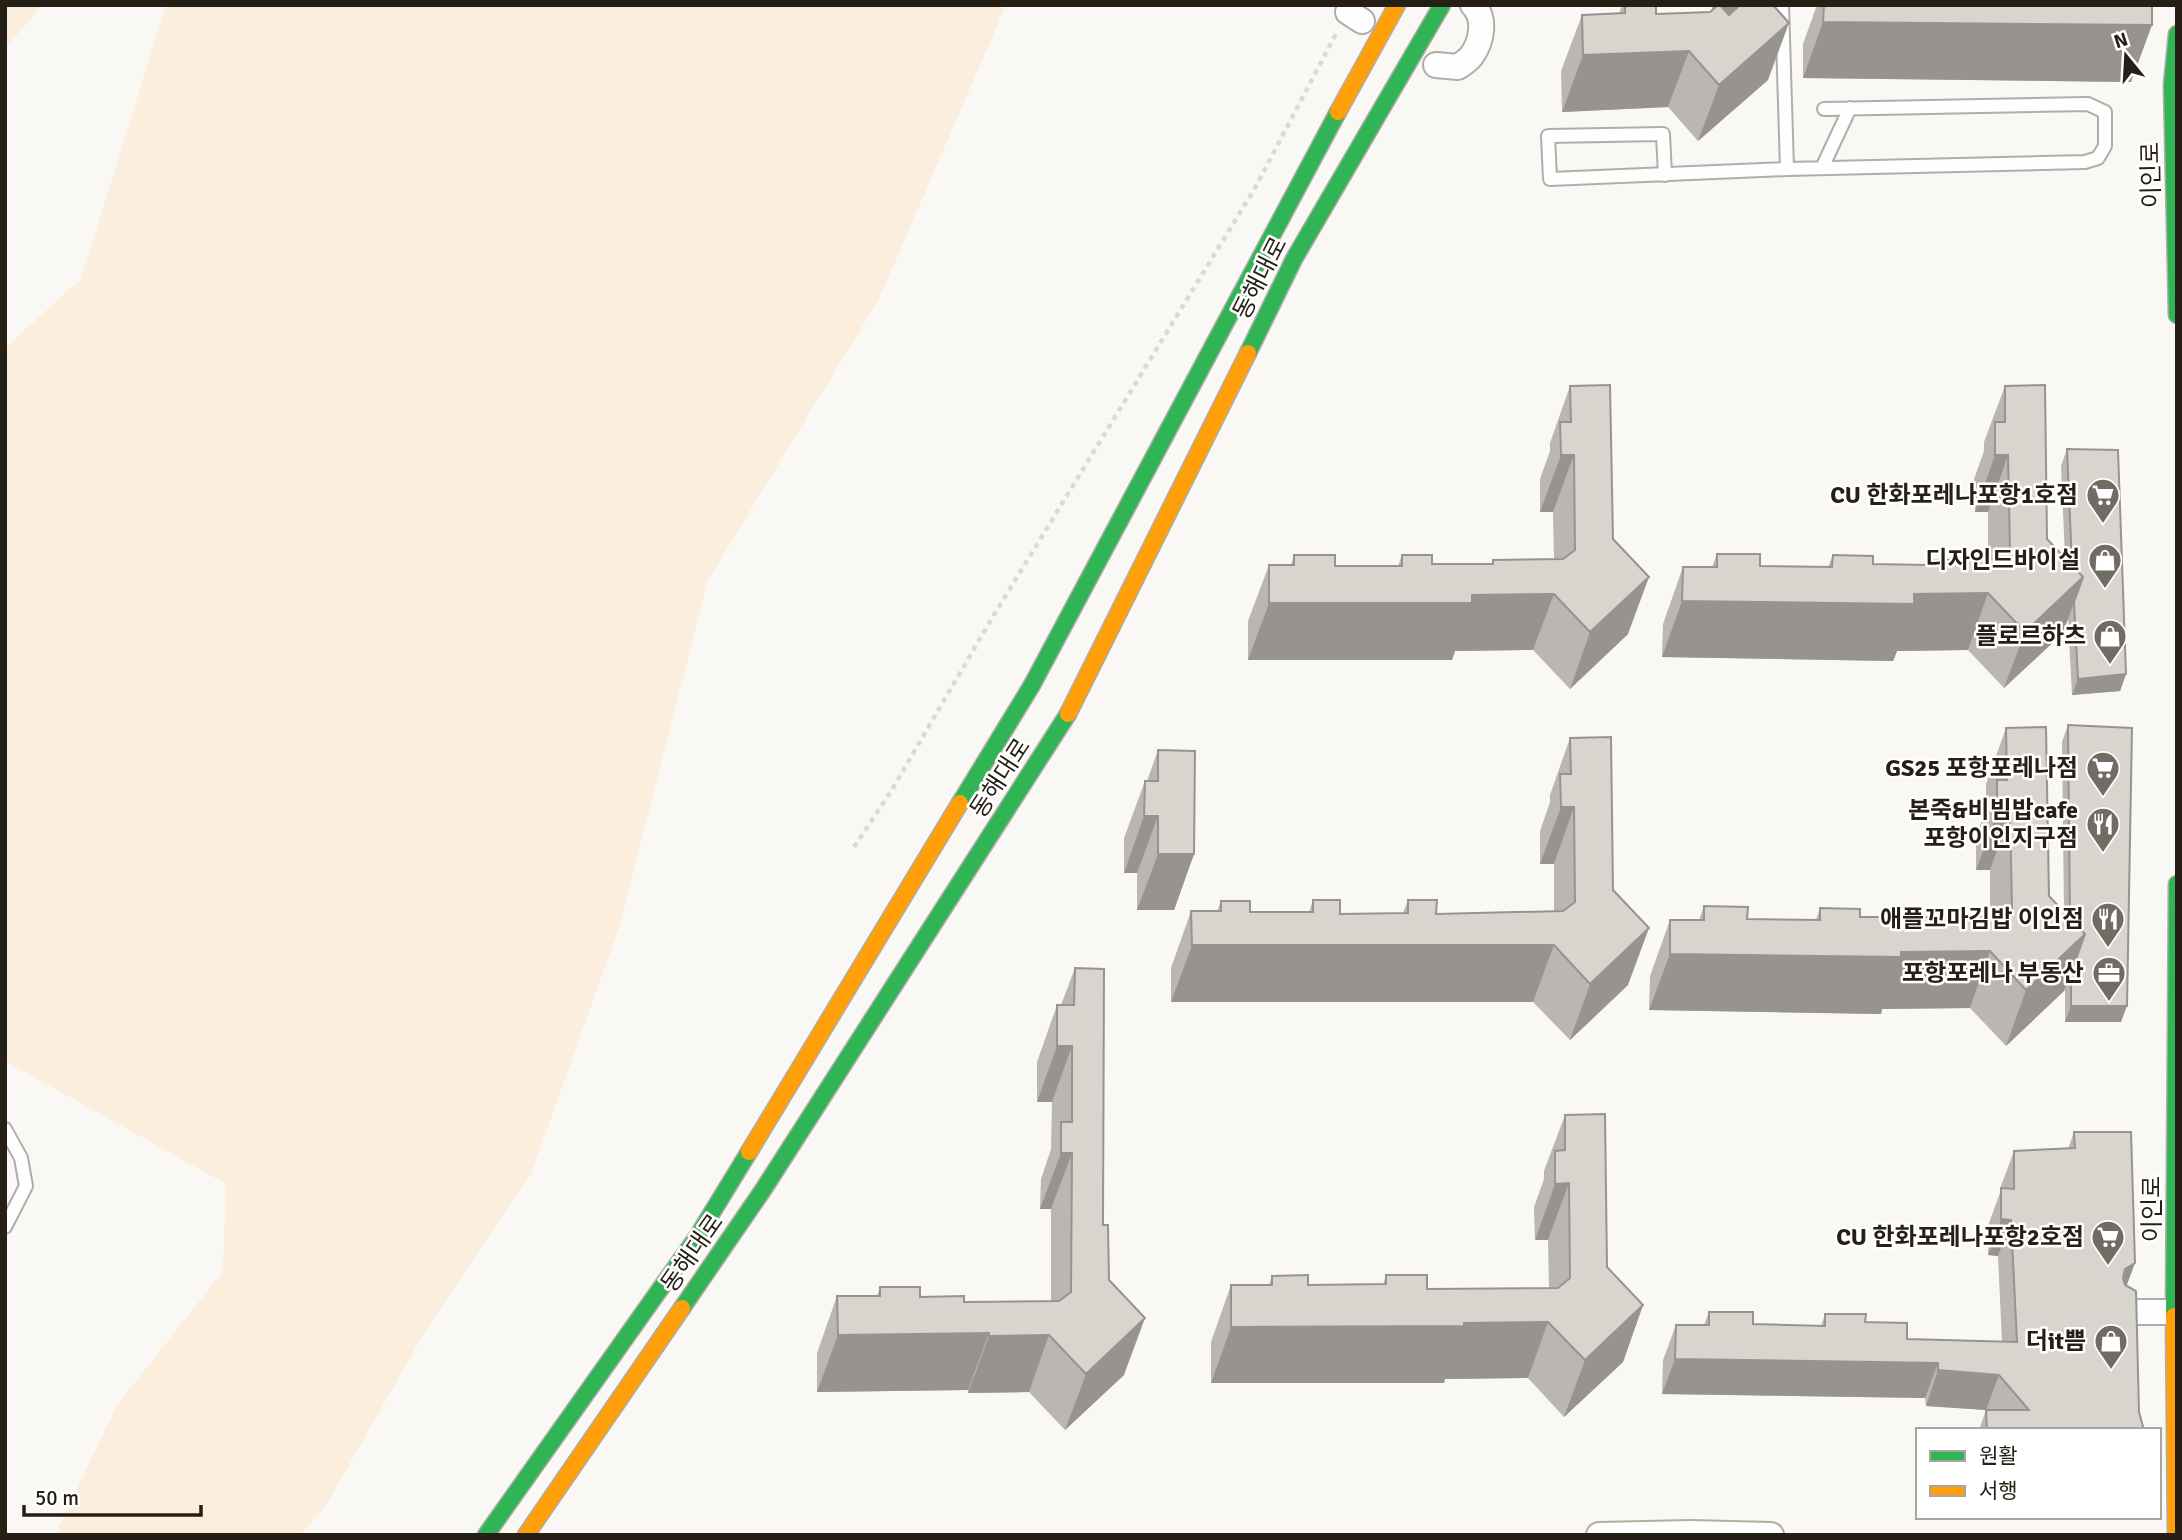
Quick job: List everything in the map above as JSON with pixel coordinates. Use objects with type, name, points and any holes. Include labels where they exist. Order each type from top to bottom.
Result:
[{"type":"main road","points":[[486,1535],[697,1237],[1032,685],[1397,5]]},
{"type":"main road","name":"동해대로","points":[[526,1535],[763,1190],[1076,701],[1294,259],[1442,5]]},
{"type":"main road","name":"이인로","points":[[2177,34],[2177,315]]},
{"type":"main road","name":"이인로","points":[[2176,1535],[2177,884]]},
{"type":"street","points":[[1436,65],[1458,67],[1472,55],[1482,30],[1478,10],[1473,5]]},
{"type":"street","points":[[2125,1312],[2176,1312]]},
{"type":"street","points":[[1599,1535],[1771,1535]]},
{"type":"lane","points":[[1782,5],[1787,169]]},
{"type":"lane","points":[[1665,175],[1662,134],[1548,136],[1550,178],[1665,175],[1787,169],[2085,162],[2098,158],[2105,146],[2105,112],[2088,104],[1824,110]]},
{"type":"lane","points":[[1822,168],[1850,108]]},
{"type":"lane","points":[[5,1129],[22,1158],[26,1186],[5,1227]]},
{"type":"path","points":[[854,847],[890,793],[992,618],[1255,188],[1355,17]]},
{"type":"shaded area","points":[[5,5],[43,5],[5,48]]},
{"type":"shaded area","points":[[166,5],[1006,5],[879,299],[708,580],[619,928],[531,1174],[424,1333],[325,1507],[300,1535],[55,1535],[117,1405],[223,1271],[226,1184],[5,1061],[5,348],[81,279]]},
{"type":"building","points":[[1625,5],[1656,5],[1656,14],[1710,12],[1720,5],[1729,15],[1740,5],[1773,5],[1789,23],[1719,85],[1689,51],[1583,55],[1582,15],[1625,13]]},
{"type":"building","points":[[1824,5],[2152,5],[2152,25],[1823,22]]},
{"type":"building","points":[[1610,385],[1613,539],[1649,577],[1590,632],[1554,594],[1472,595],[1472,603],[1269,603],[1269,565],[1294,565],[1294,555],[1335,555],[1335,566],[1402,566],[1402,555],[1432,555],[1432,564],[1493,564],[1493,560],[1563,559],[1575,550],[1574,455],[1561,455],[1560,422],[1571,422],[1570,386]]},
{"type":"building","points":[[2045,385],[2047,539],[2083,577],[2025,632],[1988,593],[1914,594],[1914,604],[1682,601],[1683,567],[1717,567],[1717,554],[1760,554],[1760,566],[1832,567],[1833,555],[1873,556],[1873,564],[1927,565],[1927,560],[1997,559],[2010,550],[2008,455],[1995,455],[1995,422],[2005,422],[2005,386]]},
{"type":"building","points":[[2067,449],[2118,450],[2126,674],[2078,679],[2074,602],[2083,577],[2072,565]]},
{"type":"building","points":[[2068,725],[2132,728],[2127,1006],[2071,1006],[2071,973],[2085,934],[2070,919]]},
{"type":"building","points":[[2046,727],[2049,896],[2085,934],[2026,990],[1990,951],[1901,952],[1901,957],[1670,954],[1670,920],[1704,920],[1704,906],[1748,907],[1747,919],[1820,920],[1820,908],[1860,909],[1860,917],[1999,917],[2012,908],[2010,813],[1997,813],[1997,780],[2007,780],[2006,728]]},
{"type":"building","points":[[1611,737],[1613,890],[1649,928],[1590,984],[1554,945],[1192,945],[1191,911],[1221,911],[1221,901],[1250,901],[1250,912],[1313,912],[1313,900],[1340,900],[1340,914],[1408,913],[1408,900],[1437,900],[1436,914],[1563,911],[1575,902],[1574,807],[1561,807],[1560,774],[1571,774],[1570,738]]},
{"type":"building","points":[[1158,750],[1195,751],[1194,854],[1158,854],[1158,816],[1144,816],[1145,781],[1158,781]]},
{"type":"building","points":[[1075,968],[1104,969],[1103,1225],[1108,1225],[1109,1280],[1145,1318],[1086,1374],[1049,1335],[838,1335],[837,1296],[880,1296],[880,1287],[920,1287],[920,1297],[964,1296],[964,1302],[1059,1301],[1071,1292],[1072,1153],[1061,1153],[1061,1122],[1072,1122],[1072,1046],[1057,1046],[1057,1005],[1074,1005]]},
{"type":"building","points":[[1605,1114],[1607,1267],[1643,1305],[1585,1360],[1548,1322],[1464,1323],[1464,1326],[1231,1327],[1231,1285],[1272,1285],[1272,1276],[1308,1275],[1308,1285],[1386,1284],[1386,1275],[1427,1275],[1427,1289],[1558,1288],[1570,1278],[1569,1183],[1555,1184],[1555,1151],[1565,1150],[1565,1115]]},
{"type":"building","points":[[2074,1132],[2131,1132],[2135,1263],[2125,1269],[2123,1278],[2125,1285],[2136,1291],[2139,1412],[2143,1428],[1987,1428],[1986,1410],[2029,1410],[1999,1375],[1938,1370],[1938,1363],[1675,1359],[1676,1325],[1709,1325],[1709,1312],[1753,1312],[1753,1324],[1825,1326],[1825,1314],[1866,1314],[1865,1322],[1907,1323],[1907,1339],[2017,1342],[2011,1220],[2001,1219],[2001,1188],[2014,1189],[2014,1151],[2075,1148]]},
{"type":"traffic: fast","points":[[1248,353],[1294,259],[1442,5]]},
{"type":"traffic: fast","points":[[2177,34],[2172,85],[2177,315]]},
{"type":"traffic: fast","points":[[960,803],[1032,685],[1338,112]]},
{"type":"traffic: fast","points":[[682,1308],[763,1190],[1068,714]]},
{"type":"traffic: fast","points":[[2174,1316],[2177,884]]},
{"type":"traffic: fast","points":[[486,1535],[697,1237],[749,1152]]},
{"type":"traffic: slow","points":[[1338,112],[1397,5]]},
{"type":"traffic: slow","points":[[1068,714],[1248,353]]},
{"type":"traffic: slow","points":[[749,1152],[960,803]]},
{"type":"traffic: slow","points":[[526,1535],[682,1308]]},
{"type":"traffic: slow","points":[[2174,1316],[2176,1535]]},
{"type":"place","name":"CU 한화포레나포항1호점","points":[[2103,525]]},
{"type":"place","name":"디자인드바이설","points":[[2105,590]]},
{"type":"place","name":"플로르하츠","points":[[2110,666]]},
{"type":"place","name":"GS25 포항포레나점","points":[[2103,798]]},
{"type":"place","name":"본죽&비빔밥cafe 포항이인지구점","points":[[2103,854]]},
{"type":"place","name":"애플꼬마김밥 이인점","points":[[2108,949]]},
{"type":"place","name":"포항포레나 부동산","points":[[2109,1003]]},
{"type":"place","name":"CU 한화포레나포항2호점","points":[[2108,1267]]},
{"type":"place","name":"더it쁨","points":[[2111,1371]]}]
